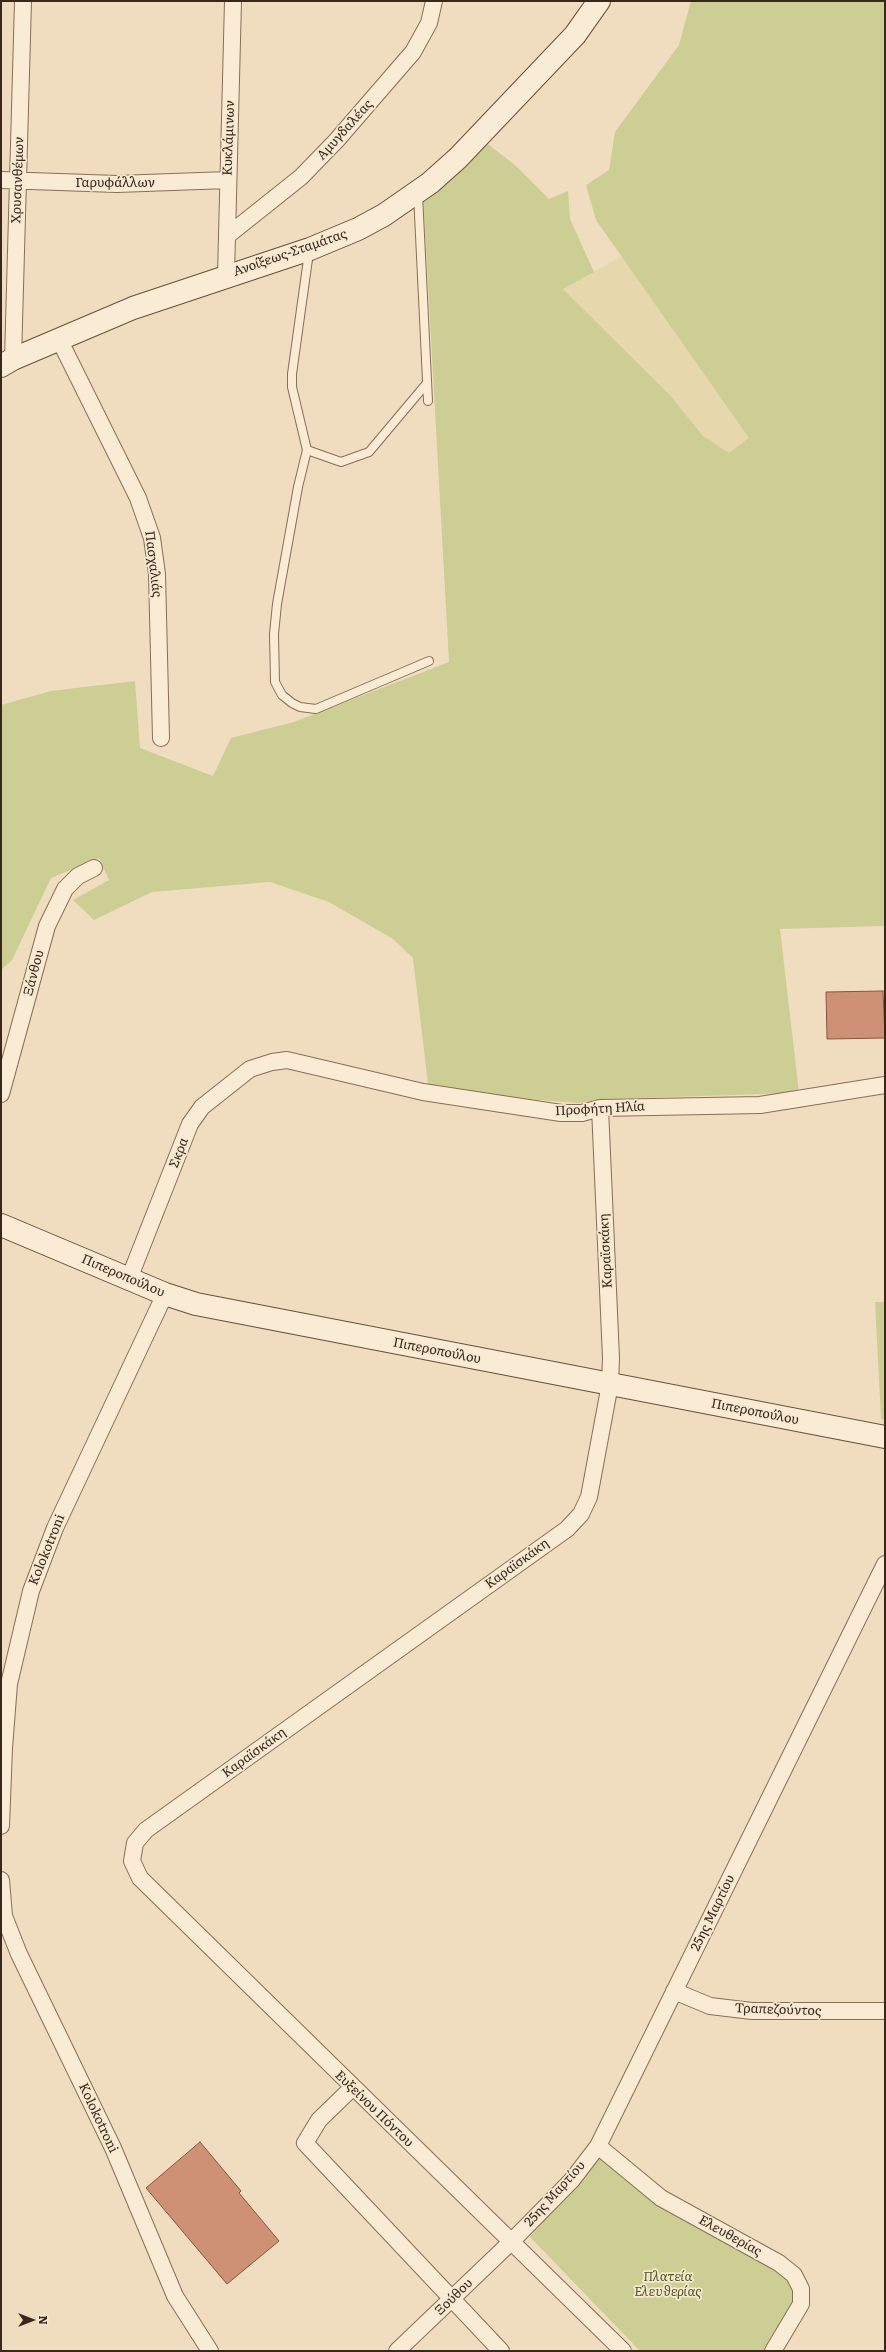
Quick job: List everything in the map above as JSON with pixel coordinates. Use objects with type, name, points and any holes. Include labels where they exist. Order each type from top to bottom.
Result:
[{"type":"street","name":"Χρυσανθέμων","points":[[7,363],[18,181],[23,1]]},
{"type":"street","name":"Κυκλάμινων","points":[[226,275],[233,1]]},
{"type":"street","name":"Αμυγδαλέας","points":[[227,236],[301,177],[336,141],[413,52],[429,23],[434,1]]},
{"type":"street","name":"Ανοίξεως-Σταμάτας","points":[[7,363],[133,308],[226,275],[310,249],[366,225],[417,192],[445,171],[575,35],[599,1]]},
{"type":"street","name":"Γαρυφάλλων","points":[[1,180],[129,184],[228,180]]},
{"type":"street","name":"Πασχαλιάς","points":[[59,339],[138,498],[152,538],[157,574],[161,738]]},
{"type":"street","name":"Ξάνθου","points":[[1,1094],[47,926],[65,889],[78,876],[94,868]]},
{"type":"street","name":"Προφήτη Ηλία","points":[[272,1062],[287,1060],[423,1092],[518,1108],[561,1113],[582,1113],[600,1108],[760,1105],[885,1085]]},
{"type":"street","name":"Σκρα","points":[[129,1279],[190,1124],[202,1107],[250,1069],[272,1062]]},
{"type":"street","name":"Καραϊσκάκη","points":[[132,1861],[135,1843],[146,1830],[568,1529],[581,1514],[589,1497],[610,1384],[611,1358],[600,1108]]},
{"type":"street","name":"Πιπεροπούλου","points":[[1,1225],[165,1294],[196,1304],[885,1437]]},
{"type":"street","name":"Kolokotroni","points":[[1,1826],[4,1748],[9,1684],[31,1591],[58,1522],[165,1294]]},
{"type":"street","name":"25ης Μαρτίου","points":[[511,2242],[572,2180],[598,2146],[885,1564]]},
{"type":"street","name":"Ευξείνου Πόντου","points":[[132,1861],[140,1878],[623,2351]]},
{"type":"street","name":"Kolokotroni","points":[[1,1880],[4,1916],[19,1954],[113,2148],[176,2296],[210,2351]]},
{"type":"street","name":"Τραπεζούντος","points":[[674,1991],[710,2006],[752,2011],[885,2011]]},
{"type":"street","points":[[352,2087],[319,2120],[305,2143],[501,2351]]},
{"type":"street","name":"Ελευθερίας","points":[[598,2146],[660,2198],[779,2263],[794,2275],[801,2289],[801,2304],[773,2351]]},
{"type":"street","name":"Ξούθου","points":[[397,2351],[511,2242]]},
{"type":"lane","points":[[417,192],[428,401]]},
{"type":"lane","points":[[310,249],[292,374],[292,387],[307,450],[298,487],[274,626],[273,674],[278,690],[286,700],[297,706],[320,709],[429,661]]},
{"type":"lane","points":[[307,450],[341,462],[369,452],[427,383]]},
{"type":"shaded area","points":[[622,256],[750,438],[729,454],[703,436],[670,395],[563,289]]},
{"type":"green space","points":[[691,1],[885,1],[885,926],[780,929],[799,1093],[605,1099],[578,1103],[526,1099],[428,1084],[413,958],[393,939],[329,902],[270,882],[152,892],[94,920],[73,900],[109,880],[99,858],[51,878],[12,960],[1,970],[1,705],[51,691],[135,681],[140,748],[213,776],[231,738],[294,722],[449,662],[423,195],[484,141],[516,166],[549,199],[568,191],[570,219],[594,272],[563,289],[670,395],[703,436],[729,453],[749,438],[596,220],[586,185],[609,170],[615,132],[679,45]]},
{"type":"green space","points":[[875,1302],[885,1302],[885,1420],[881,1419]]},
{"type":"green space","name":"Πλατεία Ελευθερίας","points":[[599,2155],[781,2272],[789,2279],[794,2290],[793,2300],[764,2351],[640,2351],[530,2237]]},
{"type":"building","points":[[883,991],[885,1038],[827,1039],[826,992]]},
{"type":"building","points":[[200,2142],[241,2191],[239,2193],[279,2241],[227,2284],[146,2188]]}]
